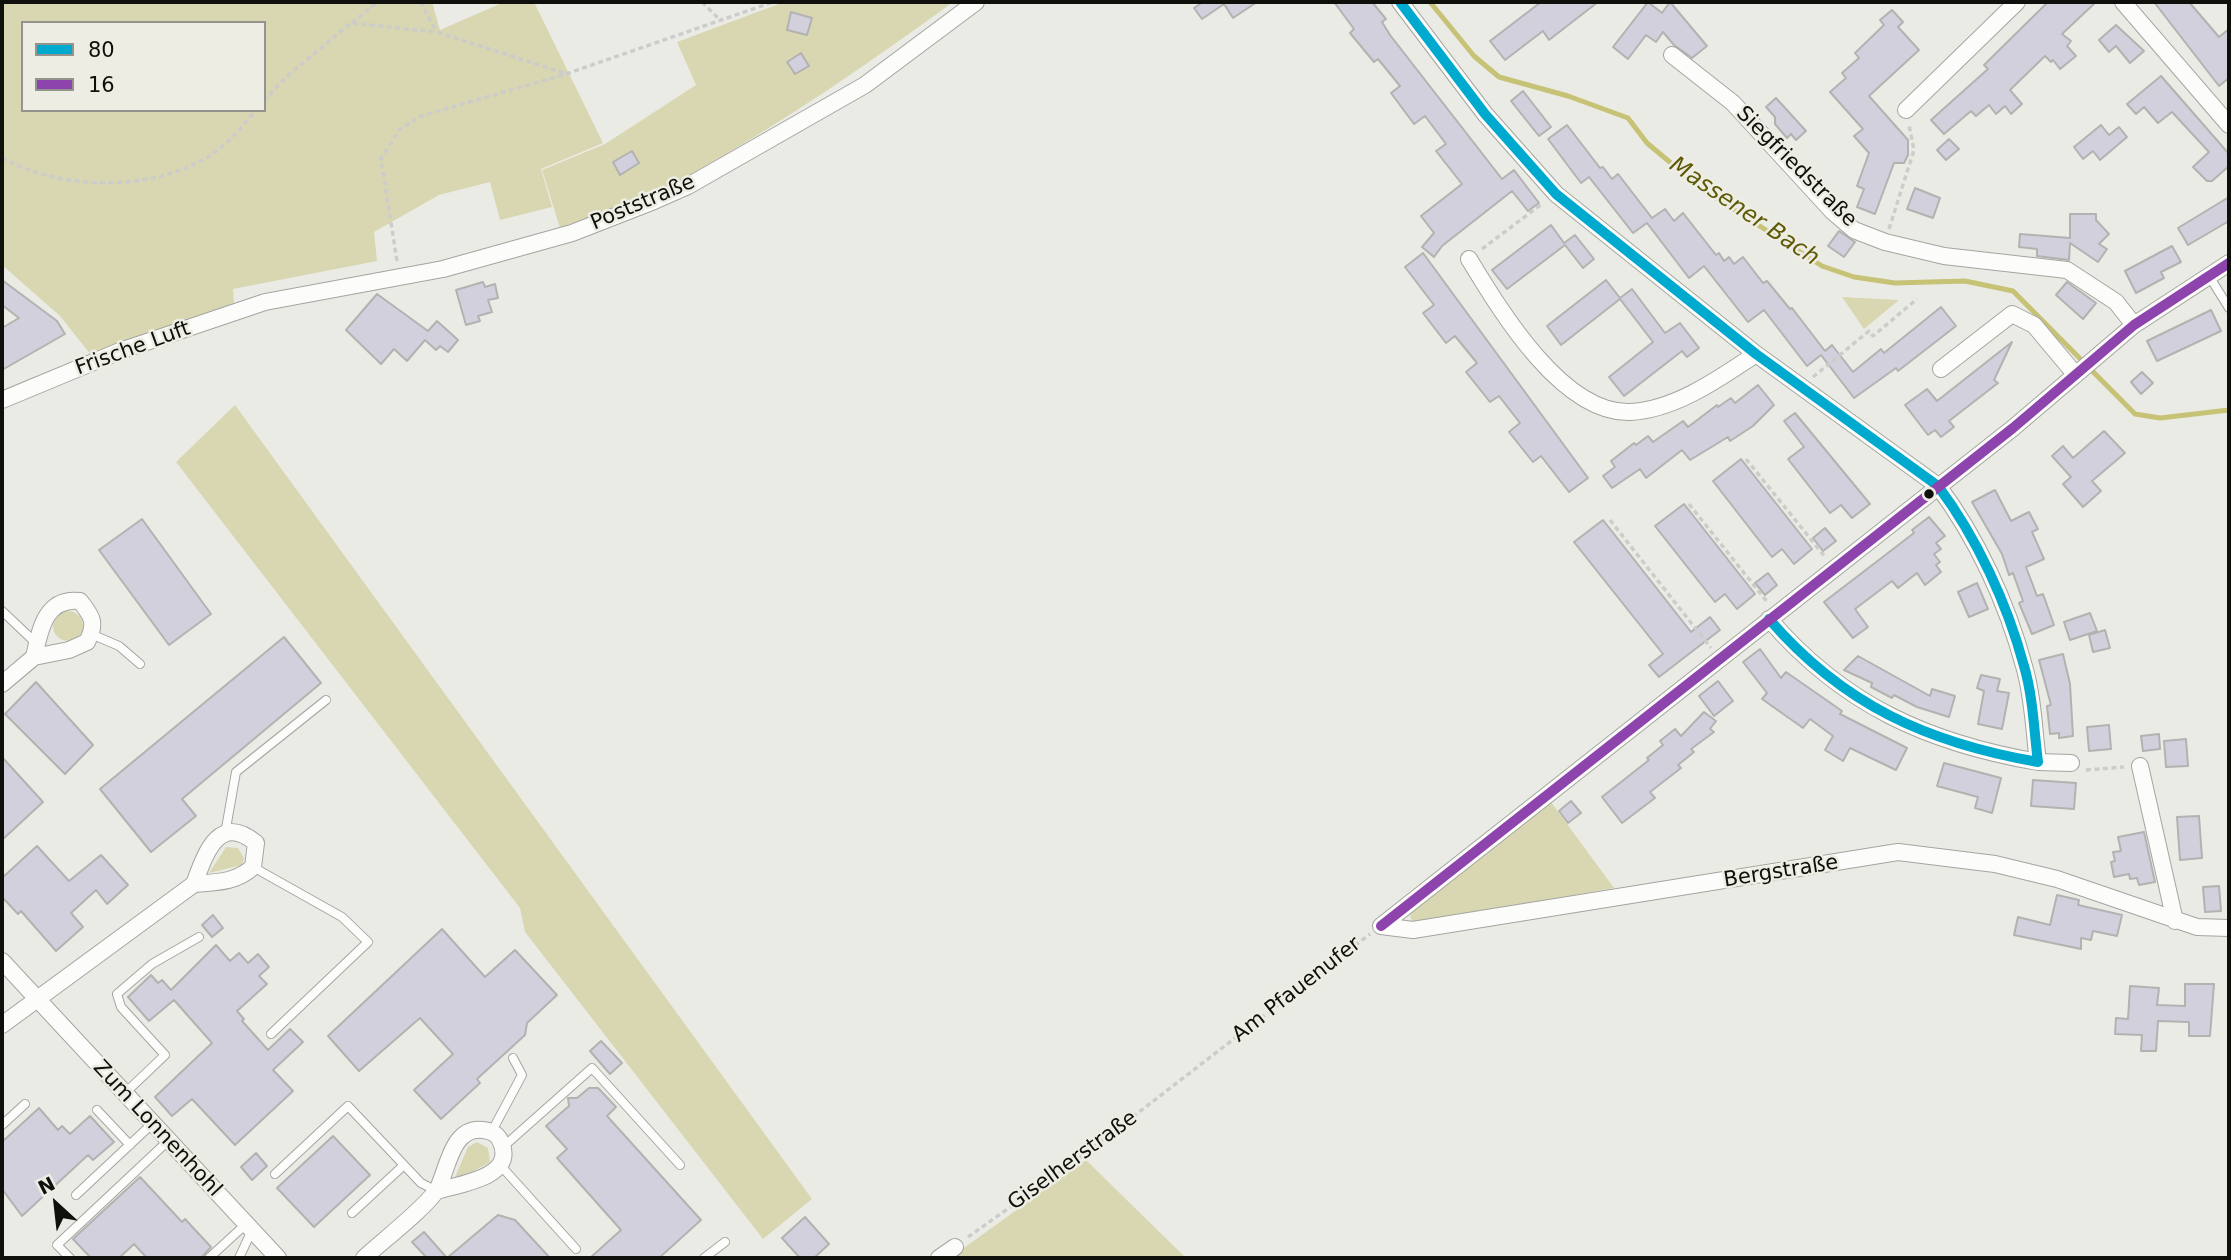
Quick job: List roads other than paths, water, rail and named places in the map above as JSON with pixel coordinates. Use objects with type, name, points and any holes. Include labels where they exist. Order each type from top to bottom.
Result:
[{"type":"street","name":"Poststraße","points":[[265,302],[443,269],[572,233],[688,186],[865,85],[976,2]]},
{"type":"street","points":[[1400,2],[1485,114],[1556,194],[1756,354],[1938,486],[1954,507],[1977,550],[2008,618],[2025,668],[2038,762]]},
{"type":"street","points":[[1906,110],[2017,2]]},
{"type":"street","points":[[2123,2],[2229,125]]},
{"type":"street","name":"Siegfriedstraße","points":[[1672,55],[1733,103],[1833,212],[1854,230],[1885,243],[1944,256],[2067,270],[2116,302],[2134,325]]},
{"type":"street","points":[[1469,259],[1517,332],[1550,369],[1575,392],[1610,409],[1630,412],[1677,399],[1721,377],[1756,354]]},
{"type":"street","points":[[2134,325],[2229,263]]},
{"type":"street","name":"Frische Luft","points":[[2,400],[120,351],[265,302]]},
{"type":"street","points":[[1941,369],[2012,314],[2034,325],[2078,372]]},
{"type":"street","name":"Am Pfauenufer","points":[[1381,926],[2013,428],[2134,325]]},
{"type":"street","points":[[2,684],[35,651],[41,624],[54,605],[67,600],[80,601],[93,618],[91,635],[87,642],[69,650],[35,651]]},
{"type":"street","points":[[1772,616],[1797,652],[1831,679],[1901,724],[1982,753],[2071,764]]},
{"type":"street","points":[[2140,766],[2175,921]]},
{"type":"street","points":[[2,1026],[194,884],[208,848],[219,836],[246,834],[256,843],[253,867],[229,882],[194,884]]},
{"type":"street","name":"Bergstraße","points":[[1381,926],[1413,930],[1898,852],[1995,864],[2057,879],[2175,921],[2197,927],[2229,928]]},
{"type":"street","name":"Zum Lonnenhohl","points":[[2,961],[278,1258]]},
{"type":"street","points":[[364,1258],[437,1191],[482,1177],[501,1166],[503,1147],[492,1131],[478,1129],[464,1134],[454,1146],[437,1191]]},
{"type":"street","points":[[939,1258],[955,1247]]},
{"type":"lane","points":[[2209,276],[2229,308]]},
{"type":"lane","points":[[2,611],[35,651]]},
{"type":"lane","points":[[91,635],[119,646],[140,664]]},
{"type":"lane","points":[[225,834],[236,772],[326,700]]},
{"type":"lane","points":[[253,867],[342,917],[368,942],[271,1034]]},
{"type":"lane","points":[[125,1093],[166,1055],[121,1007],[117,993],[152,964],[199,937]]},
{"type":"lane","points":[[492,1131],[522,1075],[513,1058]]},
{"type":"lane","points":[[503,1147],[592,1068],[680,1165]]},
{"type":"lane","points":[[2,1125],[25,1104]]},
{"type":"lane","points":[[275,1174],[348,1106],[421,1183],[437,1191]]},
{"type":"lane","points":[[97,1110],[130,1145]]},
{"type":"lane","points":[[76,1195],[153,1123]]},
{"type":"lane","points":[[70,1258],[57,1245],[169,1140]]},
{"type":"lane","points":[[352,1213],[404,1165]]},
{"type":"lane","points":[[501,1166],[576,1249]]},
{"type":"lane","points":[[209,1258],[249,1227]]},
{"type":"lane","points":[[239,1258],[249,1227]]},
{"type":"lane","points":[[710,1256],[724,1242]]},
{"type":"waterway","name":"Massener Bach","points":[[1430,2],[1474,56],[1499,77],[1568,96],[1628,118],[1647,143],[1702,189],[1822,266],[1854,277],[1895,283],[1965,281],[2013,291],[2135,414],[2160,418],[2229,410]]}]
